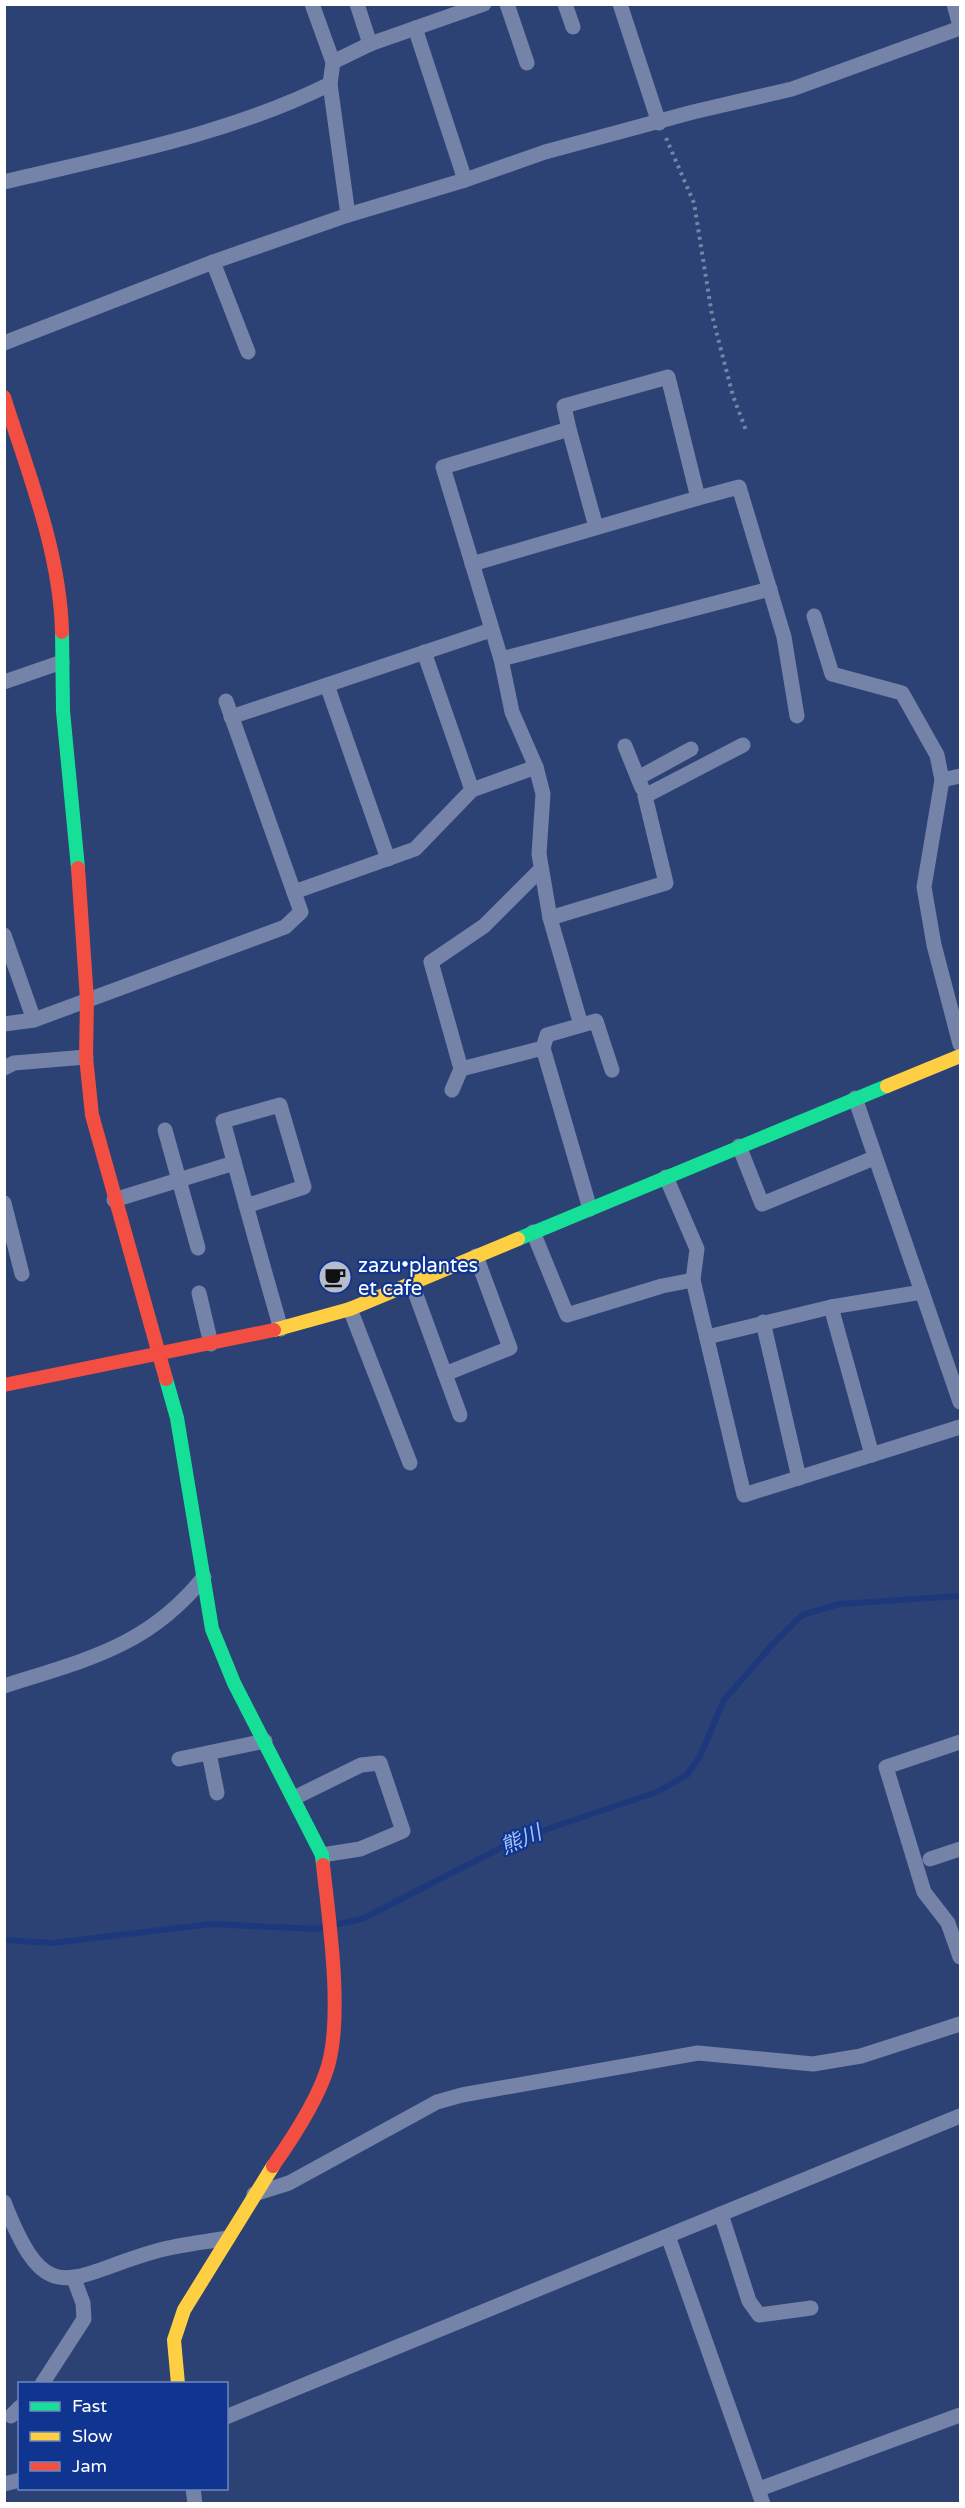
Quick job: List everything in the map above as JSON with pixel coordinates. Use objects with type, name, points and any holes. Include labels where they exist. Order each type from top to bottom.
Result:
[{"type":"street","points":[[312,4],[333,62],[330,84],[348,215]]},
{"type":"street","points":[[357,4],[370,44]]},
{"type":"street","points":[[333,62],[370,44],[415,28],[460,8],[484,4]]},
{"type":"street","points":[[507,4],[527,63]]},
{"type":"street","points":[[565,4],[573,27]]},
{"type":"street","points":[[620,4],[659,123]]},
{"type":"street","points":[[4,343],[213,262],[348,215],[465,180],[545,152],[693,112],[792,89],[960,27],[954,4]]},
{"type":"street","points":[[415,28],[465,180]]},
{"type":"street","points":[[4,182],[173,141],[300,99],[330,84]]},
{"type":"street","points":[[213,262],[248,352]]},
{"type":"street","points":[[596,527],[564,406],[668,377],[698,498]]},
{"type":"street","points":[[4,397],[51,549],[61,605],[63,711],[80,887],[87,1000],[86,1057],[92,1115],[177,1418],[212,1629],[234,1683],[322,1855],[329,1917],[335,2028],[328,2067],[294,2137],[254,2194],[184,2310],[174,2340],[178,2382]]},
{"type":"street","points":[[569,429],[443,467],[501,659],[512,712],[536,767],[543,794],[539,854],[550,918],[581,1025]]},
{"type":"street","points":[[472,564],[739,487],[784,637],[797,716]]},
{"type":"street","points":[[501,659],[770,589]]},
{"type":"street","points":[[814,616],[832,674],[902,693],[937,755],[942,780],[924,887],[934,945],[960,1044]]},
{"type":"street","points":[[231,717],[491,630]]},
{"type":"street","points":[[424,652],[472,790]]},
{"type":"street","points":[[4,682],[62,662]]},
{"type":"street","points":[[327,685],[388,859]]},
{"type":"street","points":[[4,1024],[34,1020],[285,927],[300,912],[226,701]]},
{"type":"street","points":[[550,918],[666,883],[645,796],[625,746]]},
{"type":"street","points":[[645,796],[743,746]]},
{"type":"street","points":[[638,778],[691,749]]},
{"type":"street","points":[[294,892],[415,849],[472,790],[536,767]]},
{"type":"street","points":[[942,780],[960,776]]},
{"type":"street","points":[[452,1090],[461,1070],[431,962],[484,926],[542,869]]},
{"type":"street","points":[[4,935],[34,1020]]},
{"type":"street","points":[[590,1209],[543,1048],[547,1035],[596,1021],[612,1070]]},
{"type":"street","points":[[461,1070],[543,1048]]},
{"type":"street","points":[[4,1385],[281,1329],[350,1309],[960,1056]]},
{"type":"street","points":[[4,1068],[14,1064],[86,1057]]},
{"type":"street","points":[[855,1098],[960,1402]]},
{"type":"street","points":[[246,1206],[304,1187],[280,1105],[223,1121],[234,1163],[246,1206],[281,1329]]},
{"type":"street","points":[[165,1130],[198,1248]]},
{"type":"street","points":[[739,1146],[762,1204],[874,1158]]},
{"type":"street","points":[[114,1200],[234,1163]]},
{"type":"street","points":[[666,1177],[697,1249],[693,1280],[744,1495],[960,1427]]},
{"type":"street","points":[[4,1203],[22,1274]]},
{"type":"street","points":[[533,1232],[567,1316],[662,1286],[693,1280]]},
{"type":"street","points":[[445,1374],[510,1348],[476,1256]]},
{"type":"street","points":[[412,1284],[460,1415]]},
{"type":"street","points":[[708,1337],[831,1307],[922,1292]]},
{"type":"street","points":[[199,1293],[212,1344]]},
{"type":"street","points":[[831,1307],[872,1455]]},
{"type":"street","points":[[350,1309],[410,1463]]},
{"type":"street","points":[[763,1322],[799,1478]]},
{"type":"street","points":[[4,1686],[98,1657],[129,1642],[157,1625],[187,1598],[204,1577]]},
{"type":"street","points":[[179,1759],[265,1741]]},
{"type":"street","points":[[960,1742],[886,1767],[924,1892],[948,1923],[960,1957]]},
{"type":"street","points":[[209,1753],[216,1793]]},
{"type":"street","points":[[294,1798],[361,1765],[380,1763],[403,1831],[360,1849],[322,1855]]},
{"type":"street","points":[[930,1859],[960,1849]]},
{"type":"street","points":[[254,2194],[289,2183],[437,2102],[462,2095],[698,2053],[813,2064],[861,2056],[960,2024]]},
{"type":"street","points":[[228,2416],[960,2116]]},
{"type":"street","points":[[4,2202],[20,2243],[38,2266],[57,2277],[74,2280],[161,2249],[228,2238]]},
{"type":"street","points":[[722,2214],[749,2301],[759,2315],[811,2308]]},
{"type":"street","points":[[668,2236],[761,2496],[960,2415]]},
{"type":"street","points":[[43,2382],[84,2319],[83,2303],[74,2280]]},
{"type":"path","points":[[659,123],[694,203],[712,315],[733,396],[747,433]]},
{"type":"waterway","name":"熊川","points":[[4,1940],[53,1943],[211,1924],[315,1929],[362,1919],[518,1839],[657,1792],[687,1775],[700,1756],[724,1700],[802,1615],[840,1604],[960,1596]]},
{"type":"traffic: fast","points":[[62,632],[63,711],[78,868]]},
{"type":"traffic: fast","points":[[518,1239],[887,1086]]},
{"type":"traffic: fast","points":[[166,1379],[177,1418],[212,1629],[234,1683],[322,1855],[323,1865]]},
{"type":"traffic: slow","points":[[887,1086],[960,1056]]},
{"type":"traffic: slow","points":[[274,1330],[350,1309],[518,1239]]},
{"type":"traffic: slow","points":[[178,2382],[174,2340],[184,2310],[273,2166]]},
{"type":"traffic: jam","points":[[4,397],[49,542],[60,602],[62,632]]},
{"type":"traffic: jam","points":[[78,868],[87,1000],[86,1057],[92,1115],[166,1379]]},
{"type":"traffic: jam","points":[[4,1385],[274,1330]]},
{"type":"traffic: jam","points":[[273,2166],[312,2104],[324,2078],[332,2045],[335,1994],[323,1865]]},
{"type":"place","name":"zazu•plantes et cafe","points":[[335,1277]]}]
